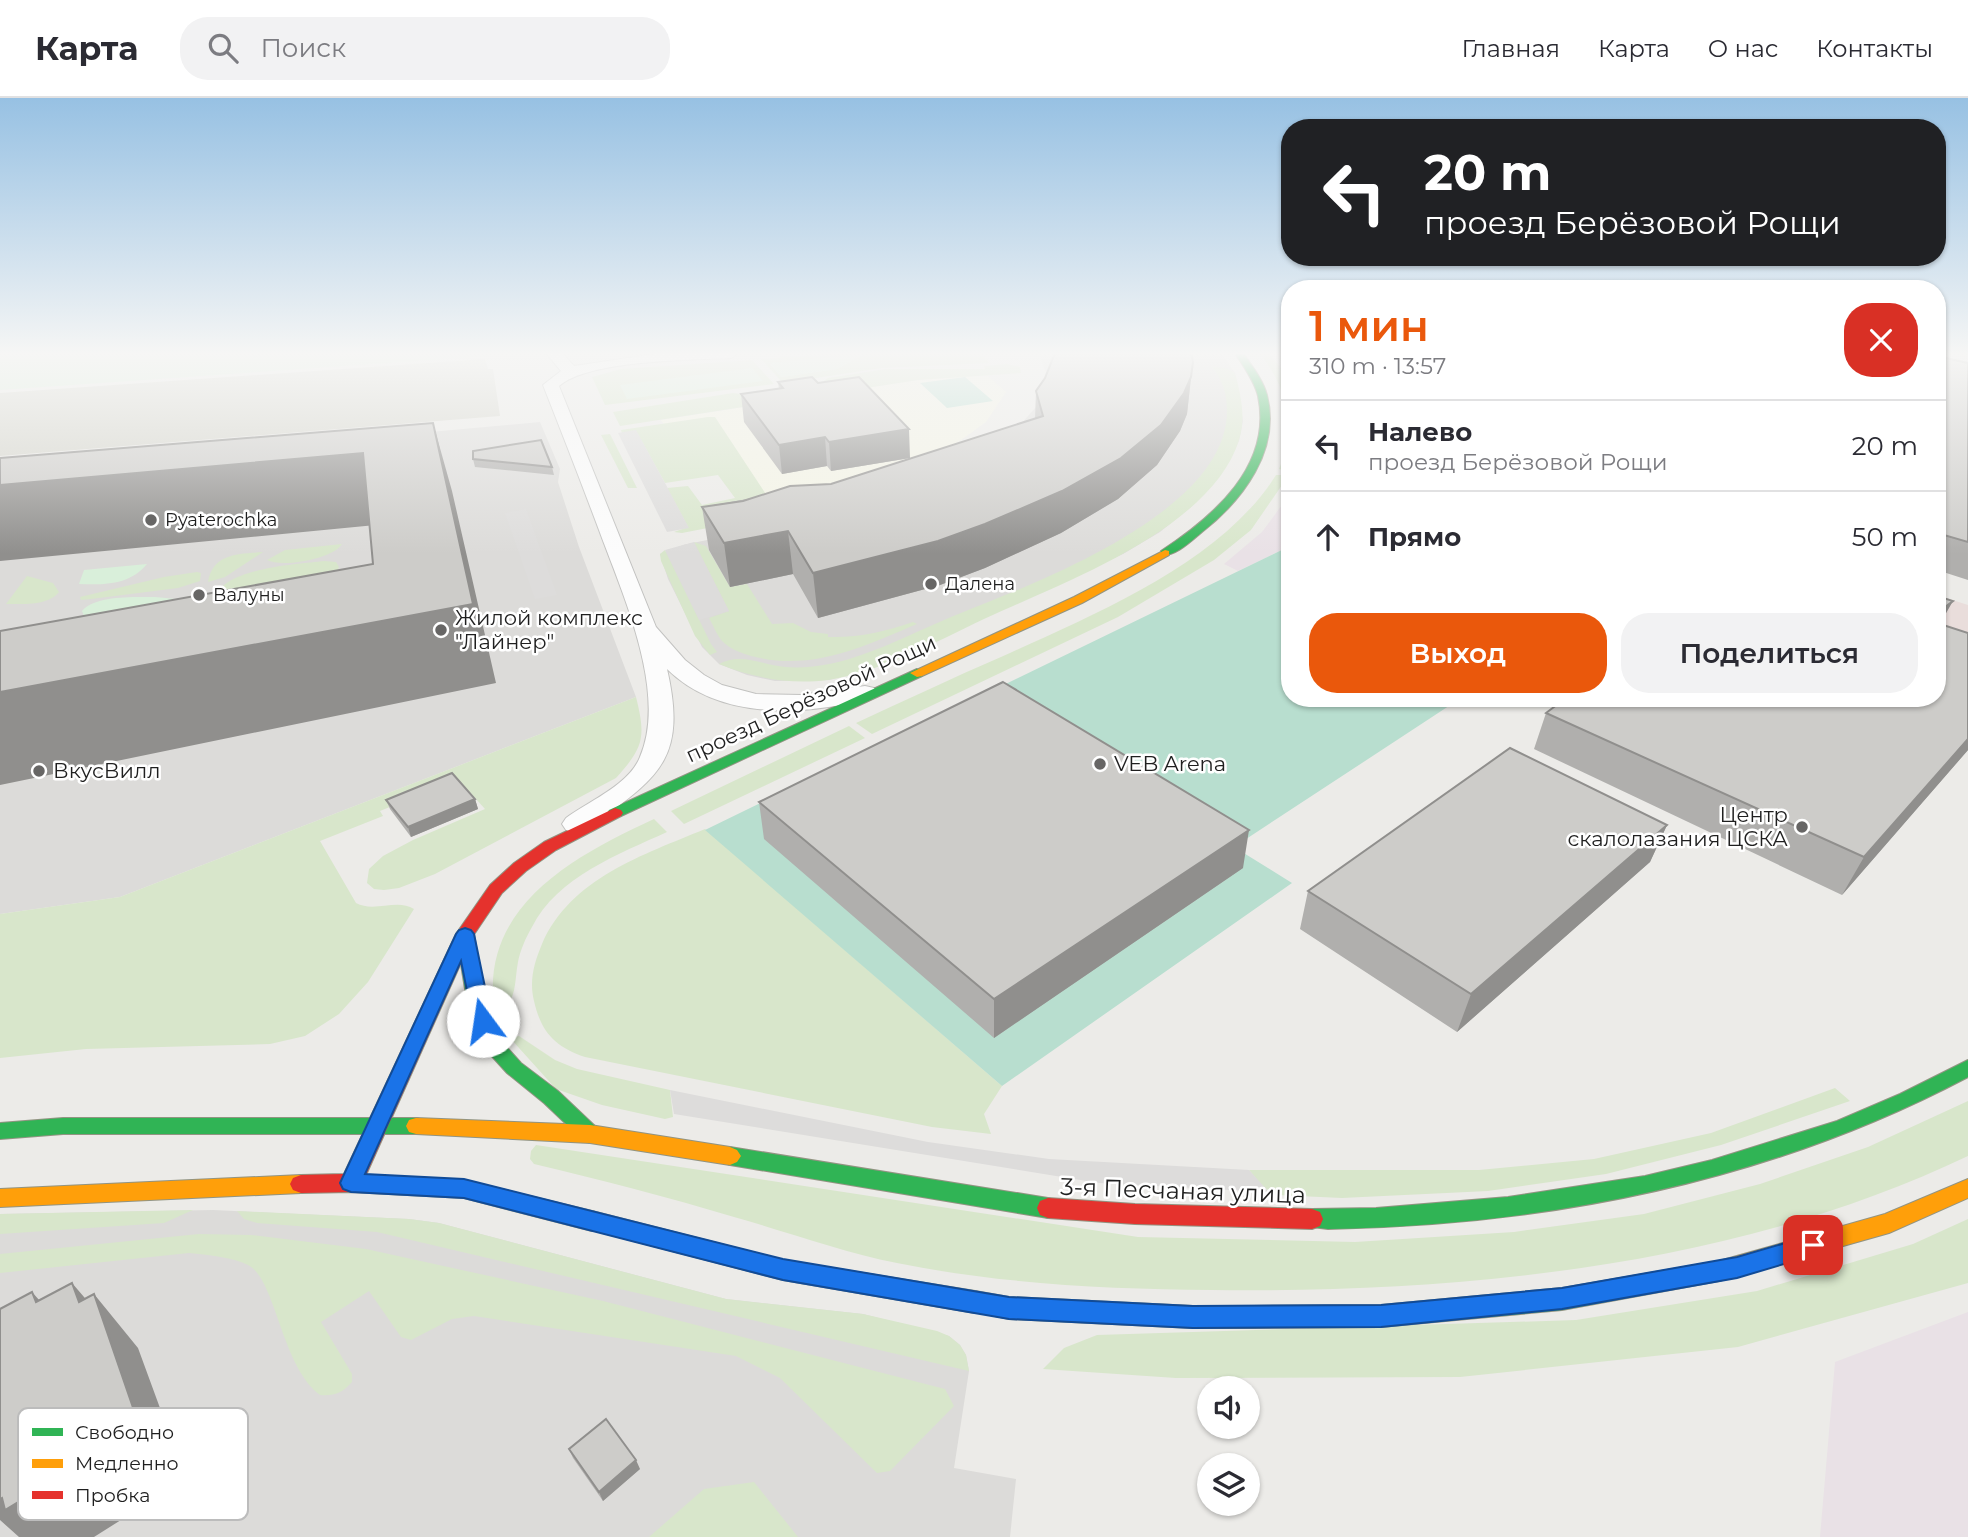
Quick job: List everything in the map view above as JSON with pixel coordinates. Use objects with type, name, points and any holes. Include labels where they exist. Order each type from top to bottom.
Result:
[{"type":"street","points":[[550,846],[629,786],[652,761],[661,739],[662,719],[645,625],[565,420]]},
{"type":"street","name":"проезд Берёзовой Рощи","points":[[351,1183],[465,934],[496,889],[520,867],[550,846],[888,687],[1083,599],[1175,546],[1211,520],[1237,493],[1262,450],[1267,429],[1266,420]]},
{"type":"street","points":[[645,625],[671,660],[696,681],[725,694],[758,701],[794,703],[825,701],[888,687]]},
{"type":"street","points":[[465,934],[475,992],[494,1046],[515,1070],[550,1096],[590,1134]]},
{"type":"street","name":"3-я Песчаная улица","points":[[0,1130],[63,1126],[378,1124],[590,1134],[1040,1207],[1135,1214],[1347,1220],[1500,1208],[1615,1190],[1739,1161],[1844,1127],[1921,1095],[1968,1068]]},
{"type":"street","points":[[0,1198],[224,1186],[351,1183],[464,1189],[783,1270],[1009,1308],[1193,1317],[1381,1316],[1562,1298],[1737,1268],[1889,1223],[1968,1188]]},
{"type":"shaded area","points":[[0,420],[448,420],[0,456]]},
{"type":"shaded area","points":[[661,420],[987,420],[932,457],[775,508],[672,436]]},
{"type":"shaded area","points":[[1024,420],[1243,421],[1239,441],[1229,462],[1191,507],[1160,532],[1123,554],[878,666],[829,680],[775,681],[747,675],[719,664],[702,647],[668,579],[660,554],[683,545],[833,514],[1013,433]]},
{"type":"shaded area","points":[[540,422],[560,469],[558,482],[579,547],[636,697],[120,897],[0,914],[0,471]]},
{"type":"shaded area","points":[[636,430],[689,528],[667,532],[618,433]]},
{"type":"shaded area","points":[[1281,506],[1281,550],[1238,571],[1224,564],[1262,532]]},
{"type":"shaded area","points":[[526,509],[557,595],[535,599],[505,513]]},
{"type":"shaded area","points":[[694,542],[729,611],[699,620],[665,550]]},
{"type":"shaded area","points":[[1946,598],[1968,605],[1968,713],[1946,702]]},
{"type":"shaded area","points":[[670,1090],[928,1142],[1049,1159],[1249,1170],[1269,1192],[1099,1183],[674,1114]]},
{"type":"shaded area","points":[[213,1210],[409,1219],[439,1223],[726,1299],[863,1314],[949,1336],[960,1345],[966,1355],[969,1371],[954,1468],[1016,1479],[1010,1537],[0,1537],[0,1214]]},
{"type":"shaded area","points":[[1968,1312],[1968,1537],[1820,1537],[1835,1362]]},
{"type":"green space","points":[[617,420],[658,420],[620,426]]},
{"type":"green space","points":[[687,420],[717,420],[779,514],[682,533],[674,532],[688,527],[667,488],[688,486],[702,505],[735,498],[718,475],[665,483],[636,431],[622,433],[621,430]]},
{"type":"green space","points":[[1225,420],[1242,420],[1239,440],[1224,471],[1200,499],[1170,524],[1098,567],[913,653],[850,676],[814,681],[759,677],[719,664],[744,659],[786,667],[825,665],[886,646],[1027,586],[1119,541],[1161,513],[1195,482],[1218,448]]},
{"type":"green space","points":[[610,434],[637,488],[628,488],[601,435]]},
{"type":"green space","points":[[1276,475],[1281,475],[1281,487],[1251,530],[1214,560],[1118,617],[872,734],[856,723],[1114,604],[1189,560],[1223,535],[1252,506]]},
{"type":"green space","points":[[694,542],[706,546],[730,587],[747,584],[772,624],[793,623],[811,632],[839,637],[871,634],[913,622],[917,624],[857,648],[816,659],[773,660],[743,654],[722,641],[709,618],[729,611]]},
{"type":"green space","points":[[342,544],[329,554],[307,561],[284,563],[267,560],[285,550]]},
{"type":"green space","points":[[665,550],[717,652],[710,655],[695,636],[661,561],[660,554]]},
{"type":"green space","name":"VEB Arena","points":[[1281,550],[1281,707],[1447,707],[1234,847],[1292,883],[1002,1086],[705,830]]},
{"type":"green space","points":[[263,552],[225,577],[208,582],[215,565],[221,560],[236,555]]},
{"type":"green space","points":[[336,562],[339,567],[337,571],[216,599],[221,589],[231,580],[245,574],[280,566]]},
{"type":"green space","points":[[147,564],[125,580],[107,584],[79,584],[84,570]]},
{"type":"green space","points":[[201,573],[200,581],[178,588],[81,600],[80,597],[164,577]]},
{"type":"green space","points":[[27,576],[53,583],[59,592],[42,602],[6,604]]},
{"type":"green space","points":[[155,597],[176,599],[85,618],[82,611],[96,602],[106,600]]},
{"type":"green space","points":[[636,697],[641,722],[640,741],[632,758],[616,778],[435,874],[399,888],[384,890],[374,889],[367,883],[369,869],[383,856],[485,809],[458,779],[380,811],[383,816],[320,841],[356,903],[370,907],[400,905],[414,909],[368,982],[339,1014],[305,1036],[270,1044],[86,1049],[0,1058],[0,914],[120,897]]},
{"type":"green space","points":[[849,726],[865,738],[684,824],[671,811]]},
{"type":"green space","points":[[654,819],[667,832],[591,869],[557,894],[543,909],[522,949],[511,999],[495,1013],[493,976],[501,944],[516,915],[537,891],[563,869]]},
{"type":"green space","points":[[705,829],[1002,1086],[984,1114],[991,1134],[932,1127],[585,1057],[565,1048],[551,1037],[537,1012],[532,979],[539,951],[555,921],[590,885],[611,872],[634,859]]},
{"type":"green space","points":[[519,1036],[555,1060],[577,1069],[670,1090],[673,1117],[665,1119],[602,1105],[556,1089],[510,1038]]},
{"type":"green space","points":[[1835,1088],[1850,1101],[1721,1145],[1606,1174],[1488,1191],[1342,1198],[1276,1195],[1262,1186],[1249,1170],[1479,1170],[1594,1159],[1711,1133]]},
{"type":"green space","points":[[1968,1101],[1968,1156],[1880,1193],[1788,1224],[1694,1248],[1599,1265],[1502,1278],[1308,1290],[1094,1287],[1015,1281],[936,1270],[856,1253],[684,1203],[534,1164],[530,1159],[531,1151],[536,1145],[1138,1237],[1355,1242],[1514,1232],[1644,1214],[1760,1184],[1868,1147]]},
{"type":"green space","points":[[193,1210],[164,1223],[0,1234],[0,1214]]},
{"type":"green space","points":[[237,1211],[409,1219],[439,1223],[726,1299],[863,1314],[949,1336],[960,1345],[966,1355],[969,1371],[377,1232],[257,1223],[244,1219]]},
{"type":"green space","points":[[1968,1219],[1968,1283],[1738,1347],[1460,1377],[1176,1378],[1043,1369],[1064,1348],[1097,1335],[1576,1320],[1757,1291],[1913,1244]]},
{"type":"green space","points":[[199,1234],[251,1235],[366,1249],[603,1301],[945,1389],[954,1406],[890,1471],[877,1473],[780,1378],[736,1356],[474,1316],[452,1319],[411,1340],[401,1337],[369,1291],[321,1322],[352,1374],[352,1382],[338,1393],[320,1395],[307,1382],[296,1364],[258,1273],[242,1262],[189,1253],[0,1273],[0,1254]]},
{"type":"green space","points":[[754,1482],[798,1537],[649,1537],[704,1489]]},
{"type":"building","points":[[760,420],[900,420],[909,429],[829,442],[825,437],[779,445]]},
{"type":"building","points":[[1030,420],[1164,420],[1121,458],[1062,491],[938,541],[813,573],[788,531],[724,543],[702,507],[743,501],[790,486],[831,484]]},
{"type":"building","points":[[1946,420],[1968,420],[1968,542],[1946,536]]},
{"type":"building","points":[[433,423],[473,604],[0,692],[0,631],[373,564],[363,453],[0,485],[0,458]]},
{"type":"building","points":[[541,440],[552,467],[473,459],[473,451]]},
{"type":"building","points":[[1946,626],[1968,633],[1968,739],[1864,857],[1546,713],[1554,707],[1946,707]]},
{"type":"building","points":[[1003,682],[1249,830],[994,999],[759,802]]},
{"type":"building","points":[[1510,748],[1667,825],[1471,994],[1308,891]]},
{"type":"building","points":[[452,773],[475,799],[408,827],[386,800]]},
{"type":"building","points":[[72,1283],[79,1302],[94,1294],[133,1408],[18,1408],[18,1502],[5,1510],[2,1498],[0,1499],[0,1309],[32,1292],[36,1302]]},
{"type":"building","points":[[606,1419],[636,1460],[599,1492],[569,1449]]},
{"type":"traffic: fast","points":[[1165,553],[1204,525],[1240,488],[1254,467],[1263,444],[1266,420]]},
{"type":"traffic: fast","points":[[615,813],[917,673]]},
{"type":"traffic: fast","points":[[465,934],[477,1007],[495,1047],[514,1068],[551,1097],[590,1134]]},
{"type":"traffic: fast","points":[[1312,1219],[1440,1213],[1576,1197],[1645,1185],[1779,1150],[1844,1127],[1907,1100],[1968,1068]]},
{"type":"traffic: fast","points":[[0,1131],[63,1126],[416,1126]]},
{"type":"traffic: fast","points":[[730,1156],[1048,1208]]},
{"type":"traffic: fast","points":[[1253,1317],[1381,1316],[1562,1299],[1719,1271]]},
{"type":"traffic: slow","points":[[917,673],[1078,600],[1165,553]]},
{"type":"traffic: slow","points":[[416,1126],[590,1134],[730,1156]]},
{"type":"traffic: slow","points":[[0,1198],[301,1184]]},
{"type":"traffic: slow","points":[[1719,1271],[1889,1223],[1968,1188]]},
{"type":"traffic: slow","points":[[592,1221],[783,1270],[975,1302]]},
{"type":"traffic: jam","points":[[351,1183],[465,934],[496,889],[520,867],[550,846],[615,813]]},
{"type":"traffic: jam","points":[[301,1184],[351,1183],[464,1189],[592,1221]]},
{"type":"traffic: jam","points":[[1048,1208],[1135,1214],[1312,1219]]},
{"type":"traffic: jam","points":[[975,1302],[1009,1308],[1193,1317],[1253,1317]]},
{"type":"place","name":"Pyaterochka","points":[[151,520]]},
{"type":"place","name":"Далена","points":[[931,584]]},
{"type":"place","name":"Валуны","points":[[199,595]]},
{"type":"place","name":"Жилой комплекс \"Лайнер\"","points":[[441,630]]},
{"type":"place","name":"VEB Arena","points":[[1100,764]]},
{"type":"place","name":"ВкусВилл","points":[[39,771]]},
{"type":"place","name":"Центр скалолазания ЦСКА","points":[[1802,827]]},
{"type":"route","points":[[483,1021],[469,965],[465,934],[351,1183],[464,1189],[783,1270],[1009,1308],[1193,1317],[1381,1316],[1562,1298],[1737,1268],[1813,1245]]}]
